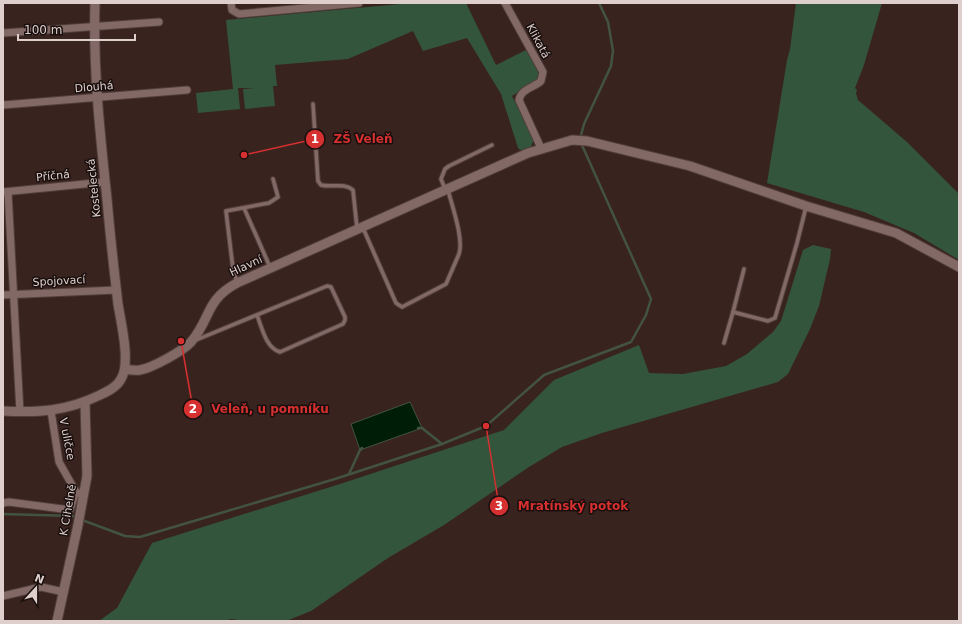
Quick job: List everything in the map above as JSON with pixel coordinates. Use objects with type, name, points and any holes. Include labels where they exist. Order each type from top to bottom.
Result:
[{"type":"street","name":"Kostelecká","points":[[95,3],[94,26],[97,98],[116,290],[125,355],[125,369]]},
{"type":"street","points":[[231,3],[232,10],[239,14],[359,3]]},
{"type":"street","name":"Klikatá","points":[[505,3],[543,72],[541,81],[523,92],[519,100],[541,148]]},
{"type":"street","points":[[3,33],[159,22]]},
{"type":"street","name":"Dlouhá","points":[[3,105],[187,90]]},
{"type":"street","name":"Hlavní","points":[[125,369],[139,370],[150,367],[184,348],[191,342],[214,301],[224,291],[237,283],[528,152],[572,140],[587,141],[690,166],[806,206],[896,233],[959,267]]},
{"type":"street","name":"Příčná","points":[[6,192],[105,182]]},
{"type":"street","points":[[6,192],[20,412]]},
{"type":"street","name":"Spojovací","points":[[3,295],[116,290]]},
{"type":"street","points":[[3,411],[51,411],[86,402],[115,387],[121,379],[125,369]]},
{"type":"street","name":"K Cihelně","points":[[57,621],[64,592],[80,493],[86,476],[86,402]]},
{"type":"street","name":"V uličce","points":[[51,411],[59,462],[80,493]]},
{"type":"street","points":[[3,503],[9,502],[70,510],[80,493]]},
{"type":"street","points":[[3,596],[41,587],[64,592]]},
{"type":"lane","points":[[313,104],[318,181],[320,185],[345,186],[353,190],[360,228],[396,304],[402,307],[446,284],[461,249],[460,239],[447,189],[441,179],[444,169],[492,145]]},
{"type":"lane","points":[[237,283],[233,269],[226,211],[269,203],[278,197],[273,179]]},
{"type":"lane","points":[[733,312],[768,321],[775,318],[806,206]]},
{"type":"lane","points":[[244,208],[270,268]]},
{"type":"lane","points":[[724,343],[744,269]]},
{"type":"lane","points":[[191,342],[327,286],[331,287],[345,316],[345,320],[343,324],[280,352],[274,351],[270,346],[257,315]]},
{"type":"shaded area","points":[[411,3],[466,3],[496,65],[526,50],[540,74],[537,80],[512,96],[534,139],[530,149],[520,150],[518,148],[501,94],[467,38],[423,51],[413,31],[348,59],[275,65],[277,86],[273,86],[275,106],[245,109],[243,89],[255,88],[238,88],[240,109],[198,113],[196,93],[233,89],[226,20]]},
{"type":"shaded area","points":[[796,3],[882,3],[864,65],[855,88],[857,90],[856,93],[858,100],[907,142],[959,194],[959,260],[914,233],[864,212],[767,183],[790,49]]},
{"type":"shaded area","points":[[813,245],[831,249],[819,306],[810,329],[788,374],[778,382],[602,433],[562,447],[529,467],[444,525],[388,558],[311,611],[286,621],[243,621],[232,619],[223,621],[99,621],[117,608],[152,543],[343,483],[504,430],[554,380],[639,345],[649,373],[683,374],[726,366],[747,354],[773,332],[781,321],[803,250]]},
{"type":"shaded area","points":[[410,402],[422,428],[360,450],[351,424]]},
{"type":"waterway","points":[[580,139],[584,124],[611,66],[613,51],[608,22],[599,3]]},
{"type":"waterway","points":[[82,520],[125,536],[140,537],[335,479],[442,444],[486,426],[544,375],[631,342],[646,315],[651,299],[581,143]]},
{"type":"waterway","points":[[418,428],[422,428],[442,444]]},
{"type":"waterway","points":[[349,474],[362,448]]},
{"type":"waterway","points":[[3,514],[73,516]]},
{"type":"place","name":"ZŠ Veleň","points":[[244,155]]},
{"type":"place","name":"Veleň, u pomníku","points":[[181,341]]},
{"type":"place","name":"Mratínský potok","points":[[486,426]]}]
